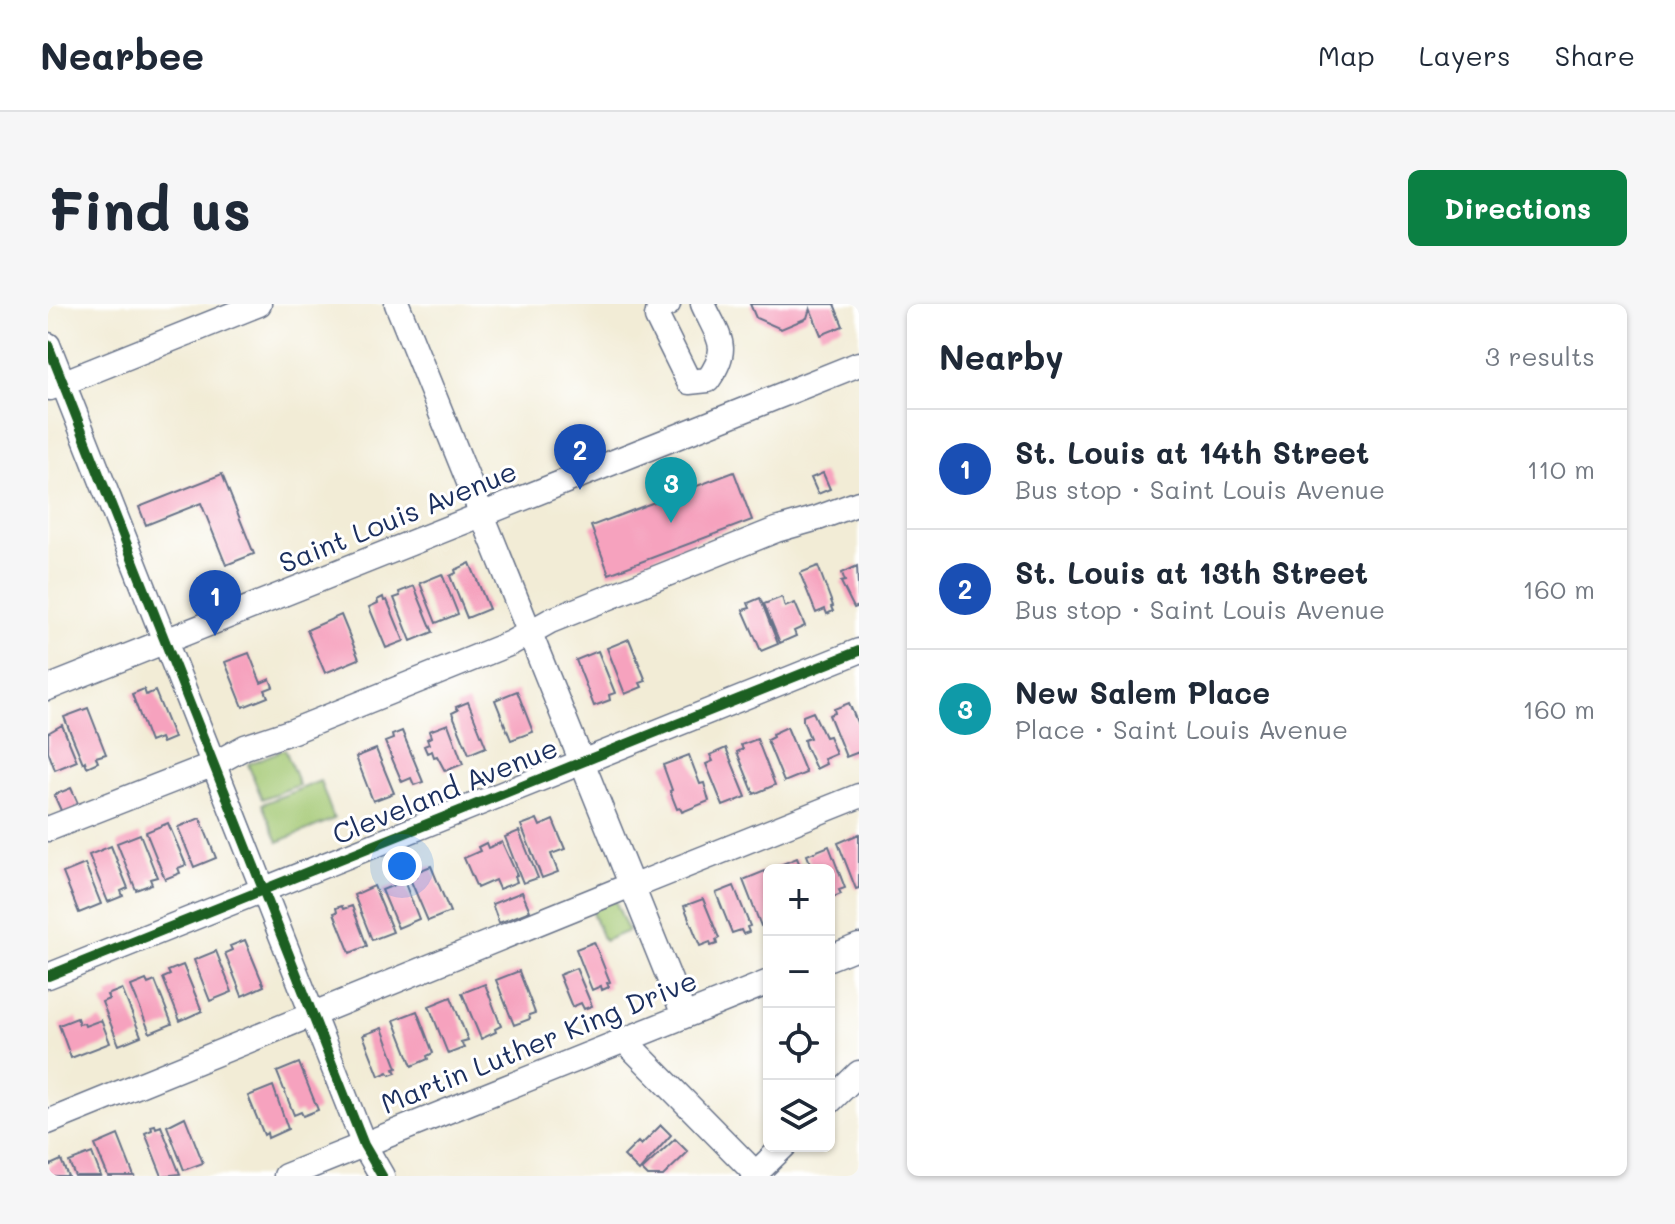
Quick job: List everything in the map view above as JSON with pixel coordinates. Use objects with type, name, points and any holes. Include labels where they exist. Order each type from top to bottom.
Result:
[{"type":"street","points":[[55,386],[259,304]]},
{"type":"street","points":[[397,304],[684,1015]]},
{"type":"street","points":[[668,304],[659,308],[657,317],[689,382],[708,380],[721,362],[722,347],[703,304]]},
{"type":"street","points":[[48,345],[55,386],[166,642],[364,1145],[382,1176]]},
{"type":"street","name":"Saint Louis Avenue","points":[[48,688],[859,364]]},
{"type":"street","points":[[708,380],[731,415]]},
{"type":"street","points":[[48,829],[214,764],[245,747],[293,731],[511,643],[550,621],[776,530],[859,503]]},
{"type":"street","name":"Cleveland Avenue","points":[[48,976],[859,651]]},
{"type":"street","points":[[48,1122],[859,796]]},
{"type":"street","points":[[835,956],[859,946]]},
{"type":"street","name":"Martin Luther King Drive","points":[[286,1176],[763,984]]},
{"type":"street","points":[[624,1040],[755,1175],[778,1152]]},
{"type":"street","points":[[835,1096],[859,1073]]},
{"type":"green space","points":[[285,749],[299,785],[262,799],[248,764]]},
{"type":"green space","points":[[320,781],[334,819],[278,842],[262,804]]},
{"type":"green space","points":[[615,900],[628,931],[604,941],[591,910]]},
{"type":"building","points":[[750,304],[834,304],[843,326],[821,335],[810,308],[807,318],[781,329],[756,318]]},
{"type":"building","points":[[734,472],[752,520],[609,574],[591,526]]},
{"type":"building","points":[[823,473],[830,489],[818,494],[811,478]]},
{"type":"building","points":[[222,474],[254,554],[226,565],[201,503],[146,525],[139,507]]},
{"type":"building","points":[[470,563],[489,609],[467,618],[450,576]]},
{"type":"building","points":[[818,566],[833,606],[833,611],[827,614],[825,609],[816,613],[800,573]]},
{"type":"building","points":[[857,566],[859,606],[854,608],[841,582],[845,581],[842,573]]},
{"type":"building","points":[[442,574],[458,614],[436,623],[420,583]]},
{"type":"building","points":[[414,586],[433,632],[411,641],[394,598],[400,596],[399,592]]},
{"type":"building","points":[[383,597],[404,641],[386,648],[369,607]]},
{"type":"building","points":[[782,597],[785,607],[795,603],[805,626],[794,631],[796,636],[780,643],[764,604]]},
{"type":"building","points":[[760,598],[778,644],[761,651],[743,610],[750,608],[748,603]]},
{"type":"building","points":[[341,615],[359,659],[325,673],[307,630]]},
{"type":"building","points":[[629,639],[646,681],[640,683],[642,687],[625,694],[607,648]]},
{"type":"building","points":[[598,651],[615,693],[609,695],[610,700],[594,706],[576,660]]},
{"type":"building","points":[[249,653],[261,683],[270,679],[273,687],[265,690],[268,697],[243,707],[225,662]]},
{"type":"building","points":[[144,689],[146,695],[155,691],[174,738],[162,743],[160,738],[150,742],[132,694]]},
{"type":"building","points":[[517,691],[533,732],[511,740],[495,700]]},
{"type":"building","points":[[468,702],[486,747],[469,754],[452,713],[458,710],[456,707]]},
{"type":"building","points":[[849,703],[859,727],[859,752],[846,757],[829,715],[835,713],[834,709]]},
{"type":"building","points":[[88,708],[106,754],[96,757],[98,762],[87,767],[64,717]]},
{"type":"building","points":[[813,712],[825,737],[829,736],[836,754],[824,759],[826,764],[816,769],[805,745],[804,740],[810,738],[803,721],[803,716]]},
{"type":"building","points":[[448,724],[463,764],[445,771],[437,756],[434,757],[432,751],[427,753],[424,746],[429,744],[429,731]]},
{"type":"building","points":[[62,725],[77,761],[55,770],[48,751],[48,733]]},
{"type":"building","points":[[787,727],[806,773],[784,782],[767,740]]},
{"type":"building","points":[[402,731],[423,782],[414,785],[411,778],[402,782],[385,742]]},
{"type":"building","points":[[757,739],[775,785],[754,794],[737,752],[743,749],[741,745]]},
{"type":"building","points":[[726,748],[746,797],[723,806],[706,764],[713,761],[710,755]]},
{"type":"building","points":[[376,749],[394,793],[373,801],[356,757]]},
{"type":"building","points":[[689,755],[700,784],[704,783],[709,801],[682,812],[680,808],[677,809],[663,765]]},
{"type":"building","points":[[71,788],[80,808],[63,815],[54,795]]},
{"type":"building","points":[[200,818],[216,858],[194,867],[178,827]]},
{"type":"building","points":[[537,819],[540,826],[553,820],[565,849],[551,854],[558,872],[542,878],[521,825]]},
{"type":"building","points":[[168,823],[186,865],[178,868],[180,873],[165,879],[146,832]]},
{"type":"building","points":[[519,831],[538,878],[523,883],[505,837]]},
{"type":"building","points":[[140,834],[157,877],[150,879],[152,884],[136,890],[117,843]]},
{"type":"building","points":[[859,834],[859,888],[856,889],[838,843]]},
{"type":"building","points":[[502,842],[517,875],[517,882],[499,889],[495,880],[477,888],[464,858],[480,851],[478,847],[486,843],[488,848]]},
{"type":"building","points":[[111,846],[128,888],[121,891],[123,896],[108,902],[89,855]]},
{"type":"building","points":[[829,846],[845,888],[839,890],[841,894],[835,896],[835,864],[811,864],[807,855]]},
{"type":"building","points":[[797,858],[800,864],[782,864]]},
{"type":"building","points":[[85,864],[101,904],[79,913],[63,873]]},
{"type":"building","points":[[431,866],[450,912],[428,921],[410,879],[417,876],[416,872]]},
{"type":"building","points":[[763,872],[763,925],[761,926],[743,880]]},
{"type":"building","points":[[404,881],[419,919],[398,928],[382,890]]},
{"type":"building","points":[[374,886],[393,932],[372,940],[354,895]]},
{"type":"building","points":[[734,886],[750,926],[747,927],[749,932],[743,934],[741,930],[732,933],[716,893]]},
{"type":"building","points":[[522,892],[530,911],[499,923],[492,904]]},
{"type":"building","points":[[703,899],[719,938],[717,944],[711,946],[710,942],[700,946],[684,906]]},
{"type":"building","points":[[342,906],[343,909],[352,906],[367,946],[350,953],[334,913],[337,912],[336,908]]},
{"type":"building","points":[[245,940],[264,986],[242,996],[225,953],[232,950],[230,946]]},
{"type":"building","points":[[594,942],[610,982],[607,983],[609,987],[602,990],[601,986],[592,990],[576,949]]},
{"type":"building","points":[[216,951],[232,992],[210,1001],[194,960]]},
{"type":"building","points":[[183,965],[202,1011],[180,1021],[163,978],[170,975],[168,971]]},
{"type":"building","points":[[576,968],[592,1006],[584,1009],[581,1003],[572,1007],[559,975]]},
{"type":"building","points":[[519,971],[535,1013],[529,1015],[530,1019],[514,1025],[496,980]]},
{"type":"building","points":[[146,980],[148,984],[155,981],[172,1024],[150,1033],[131,986]]},
{"type":"building","points":[[485,984],[501,1026],[481,1039],[462,993]]},
{"type":"building","points":[[122,989],[141,1036],[119,1045],[102,1002],[109,999],[107,995]]},
{"type":"building","points":[[451,997],[468,1040],[461,1042],[464,1048],[448,1054],[429,1006]]},
{"type":"building","points":[[417,1011],[433,1053],[427,1056],[428,1059],[412,1066],[394,1020]]},
{"type":"building","points":[[77,1018],[79,1024],[84,1023],[85,1026],[101,1020],[110,1043],[71,1058],[59,1025]]},
{"type":"building","points":[[382,1028],[397,1068],[394,1069],[396,1073],[379,1076],[363,1035]]},
{"type":"building","points":[[299,1063],[318,1110],[303,1116],[301,1112],[294,1115],[277,1072]]},
{"type":"building","points":[[273,1086],[288,1129],[268,1138],[248,1096]]},
{"type":"building","points":[[185,1117],[203,1163],[184,1170],[167,1126]]},
{"type":"building","points":[[155,1125],[156,1128],[161,1126],[180,1174],[162,1176],[145,1133]]},
{"type":"building","points":[[661,1125],[671,1135],[639,1171],[624,1156],[638,1142],[641,1145]]},
{"type":"building","points":[[118,1135],[134,1176],[108,1176],[95,1145]]},
{"type":"building","points":[[675,1139],[688,1152],[663,1176],[648,1176],[642,1170]]},
{"type":"building","points":[[92,1153],[101,1176],[75,1176],[69,1162]]},
{"type":"building","points":[[61,1160],[68,1176],[48,1176],[48,1166]]},
{"type":"cycle path","points":[[48,345],[364,1145],[382,1176]]},
{"type":"cycle path","points":[[48,976],[859,651]]},
{"type":"place","name":"St. Louis at 13th Street","points":[[580,490]]},
{"type":"place","name":"New Salem Place","points":[[671,523]]},
{"type":"place","name":"St. Louis at 14th Street","points":[[215,636]]}]
